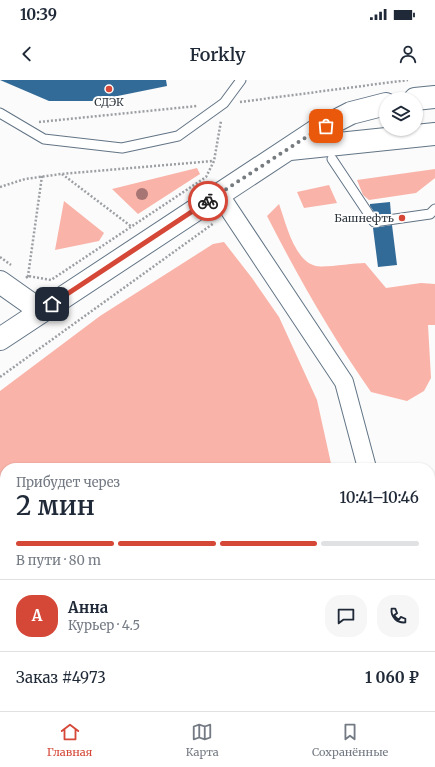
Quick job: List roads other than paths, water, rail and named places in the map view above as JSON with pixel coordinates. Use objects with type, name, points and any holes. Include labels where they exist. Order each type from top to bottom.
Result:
[{"type":"main road","points":[[423,98],[435,97]]},
{"type":"main road","points":[[0,338],[41,311],[224,203],[287,150],[314,132],[351,113],[379,106]]},
{"type":"main road","points":[[287,150],[435,134]]},
{"type":"main road","points":[[5,286],[41,311]]},
{"type":"street","points":[[224,203],[344,382],[366,463]]},
{"type":"lane","points":[[0,113],[44,139],[122,148],[178,136],[224,103],[241,80]]},
{"type":"lane","points":[[332,159],[374,222],[430,214],[435,209]]},
{"type":"place","name":"СДЭК","points":[[109,89]]},
{"type":"place","name":"Башнефть","points":[[402,218]]}]
